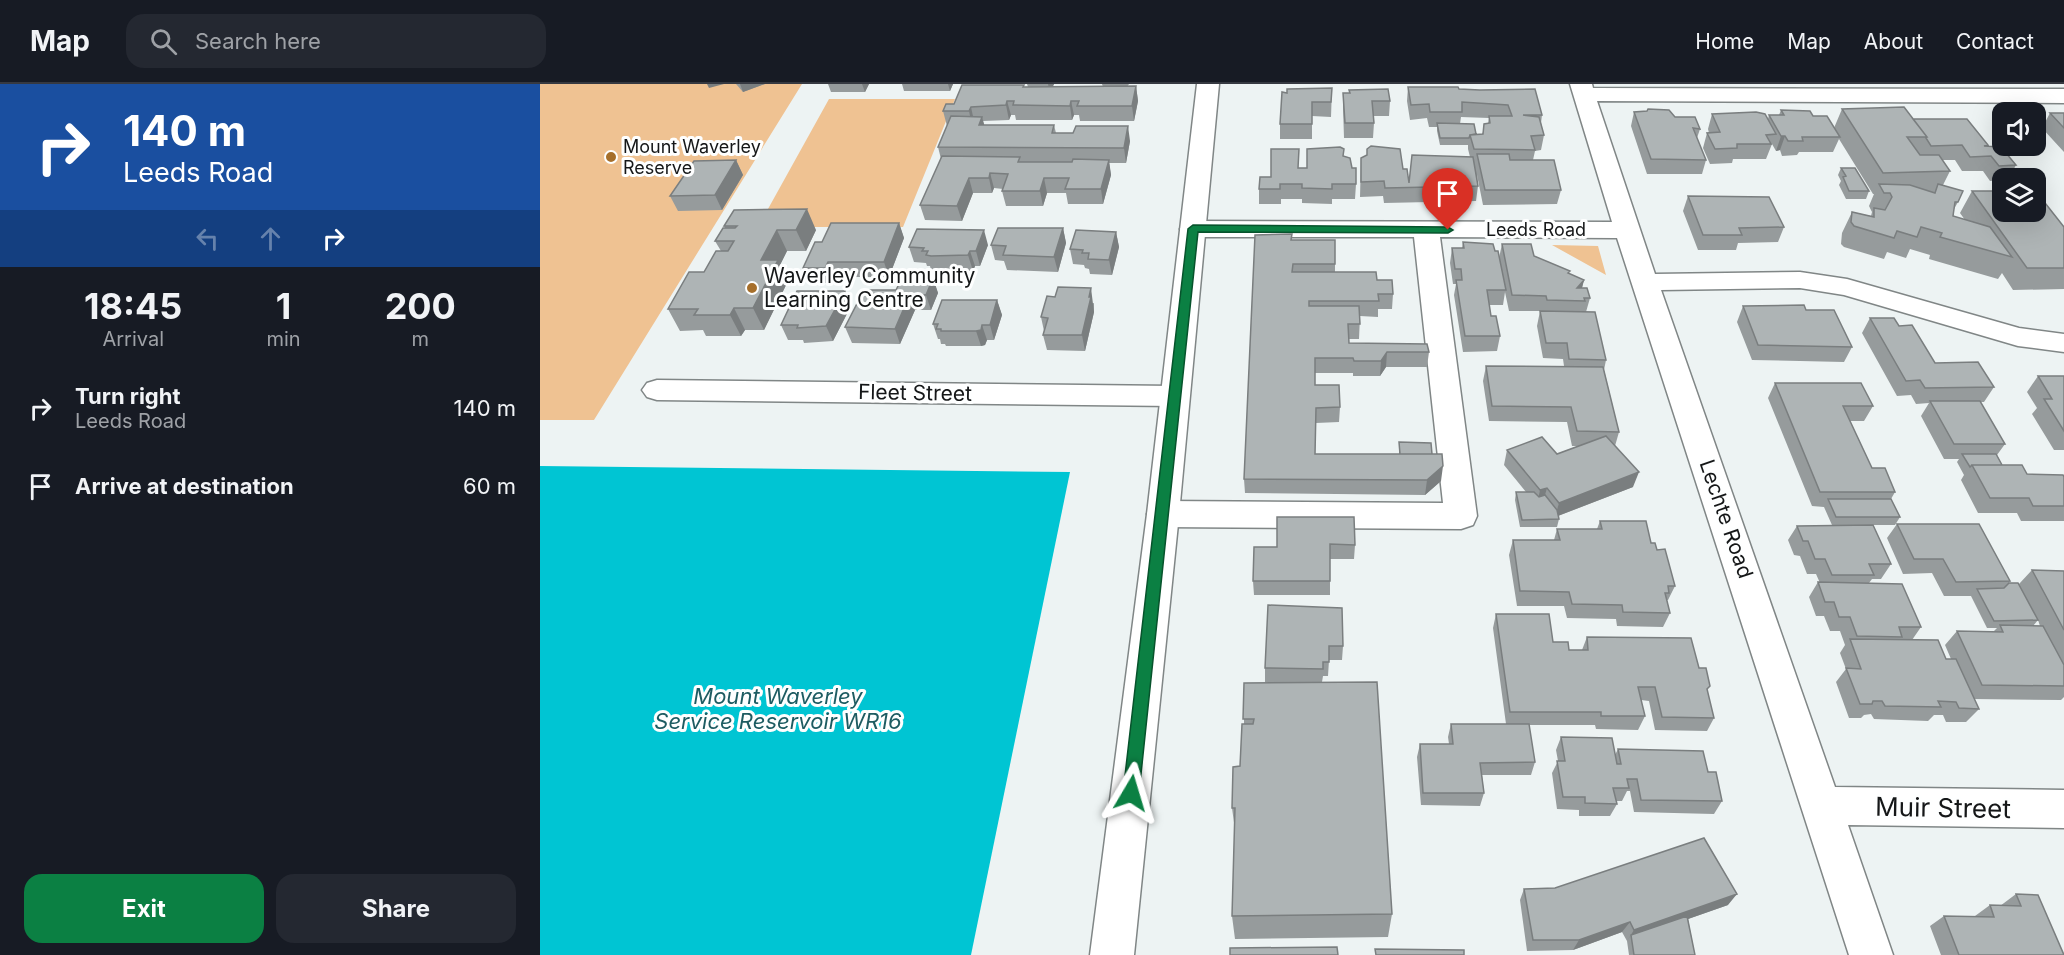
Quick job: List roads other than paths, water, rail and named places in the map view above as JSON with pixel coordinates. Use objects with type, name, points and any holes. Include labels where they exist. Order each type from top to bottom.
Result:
[{"type":"street","points":[[1112,955],[1163,514],[1208,84]]},
{"type":"street","points":[[1582,89],[2064,96]]},
{"type":"street","name":"Lechte Road","points":[[1582,89],[1627,230],[1871,955]]},
{"type":"street","name":"Leeds Road","points":[[1193,229],[1627,230]]},
{"type":"street","points":[[1163,514],[1461,516],[1426,230]]},
{"type":"street","points":[[1646,282],[1800,280],[1835,285],[2018,337],[2064,343]]},
{"type":"street","name":"Fleet Street","points":[[657,390],[1174,396]]},
{"type":"street","name":"Muir Street","points":[[1823,807],[2064,809]]},
{"type":"water","name":"Mount Waverley Service Reservoir WR16","points":[[540,466],[1070,472],[971,955],[540,955]]},
{"type":"place","name":"Mount Waverley Reserve","points":[[611,157]]},
{"type":"place","name":"Waverley Community Learning Centre","points":[[752,288]]}]
